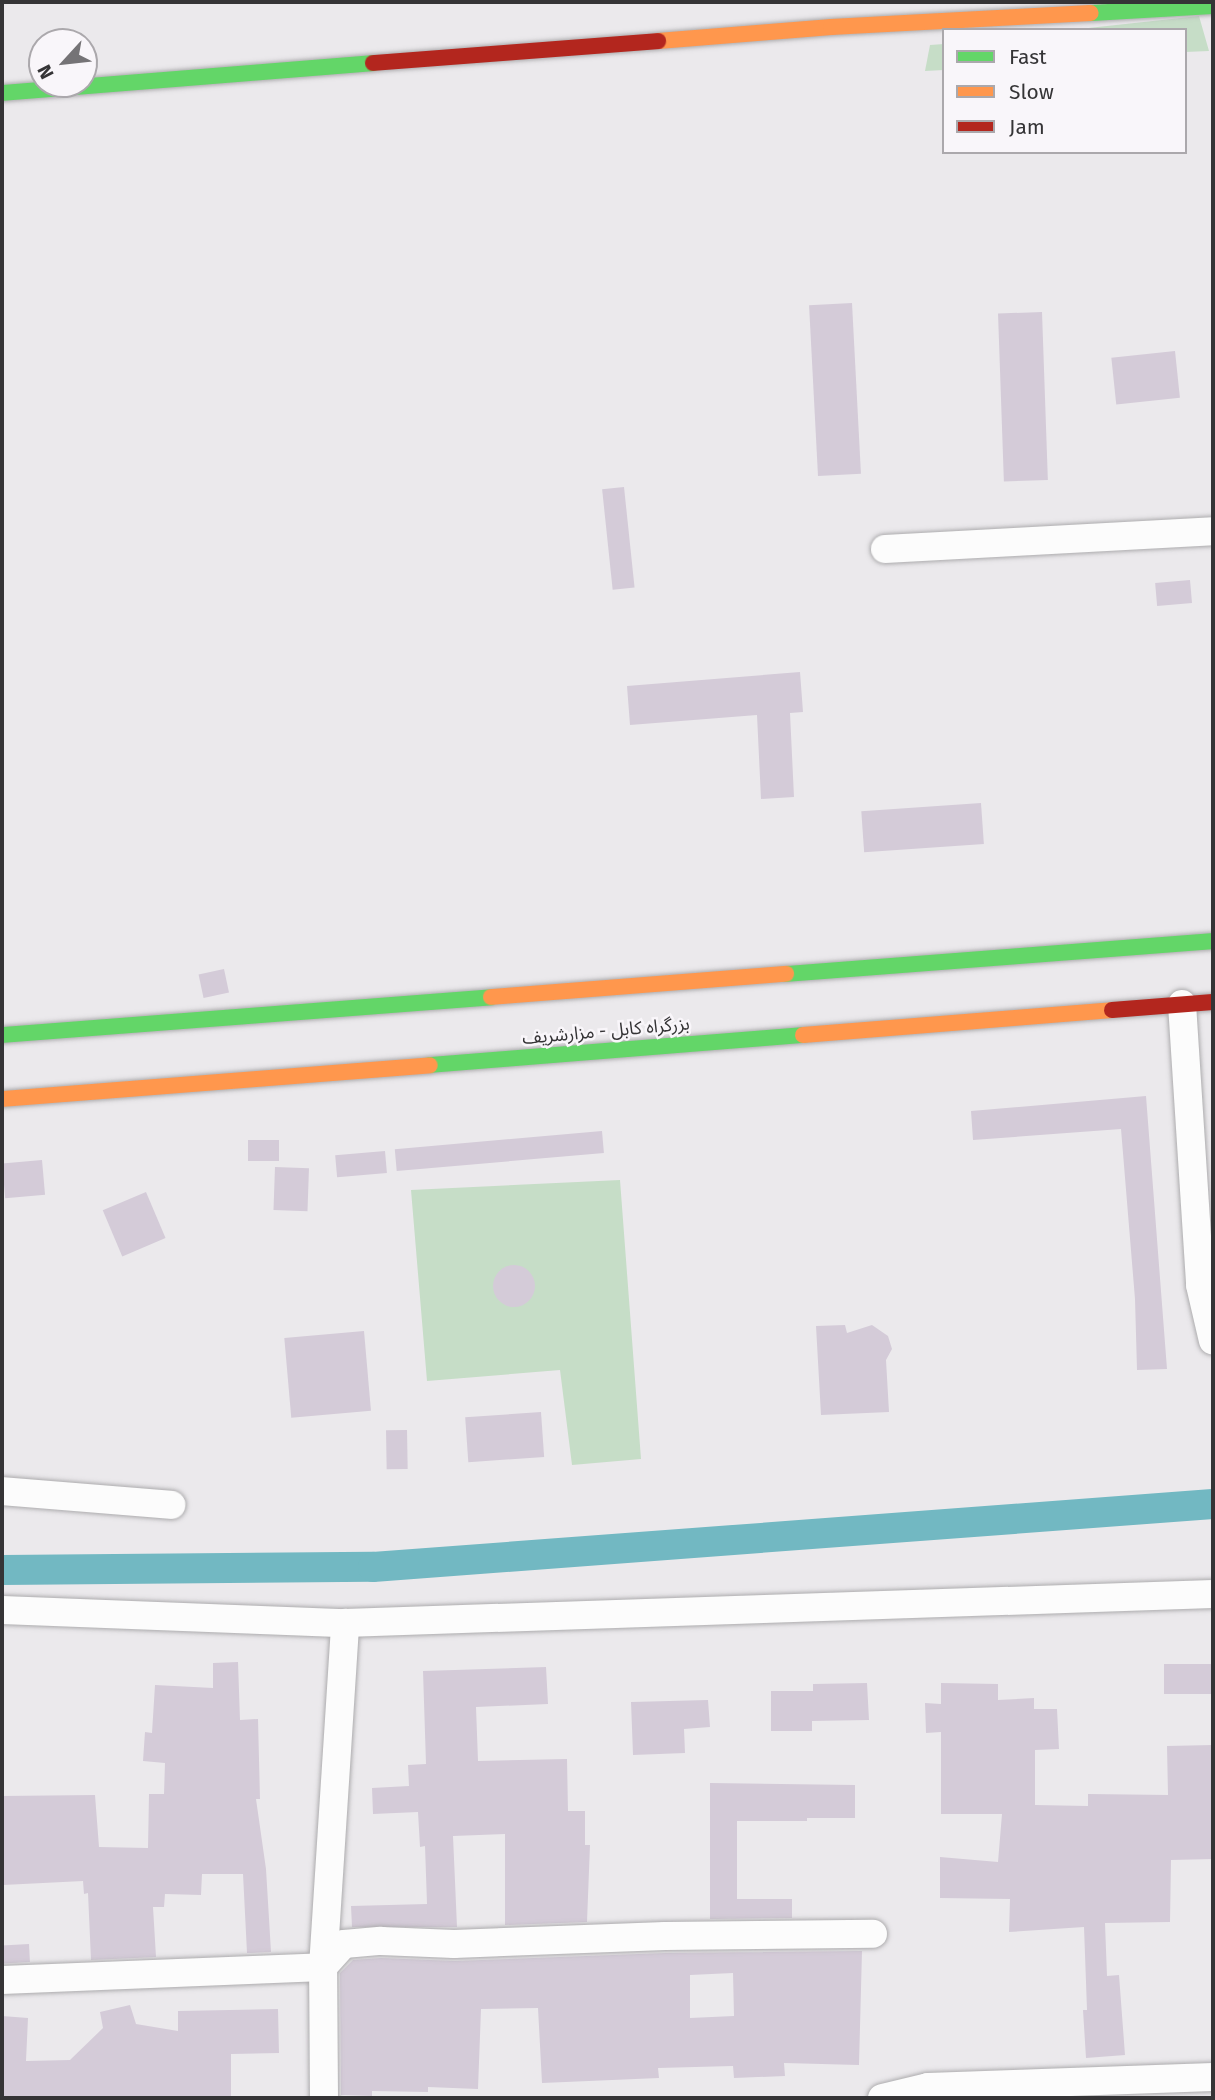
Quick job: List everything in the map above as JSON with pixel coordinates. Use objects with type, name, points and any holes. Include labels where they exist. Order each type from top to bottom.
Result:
[{"type":"main road","points":[[2,93],[831,27],[1213,6]]},
{"type":"main road","points":[[2,1035],[1213,941]]},
{"type":"main road","name":"بزرگراه کابل - مزارشریف","points":[[2,1099],[1213,1002]]},
{"type":"street","points":[[885,549],[1213,531]]},
{"type":"street","points":[[1182,1004],[1200,1284],[1213,1341]]},
{"type":"street","points":[[2,1491],[171,1505]]},
{"type":"street","points":[[2,1610],[345,1623],[1213,1594]]},
{"type":"street","points":[[324,2098],[323,1967],[345,1623]]},
{"type":"street","points":[[2,1980],[323,1967],[344,1944],[381,1941],[454,1944],[664,1936],[873,1934]]},
{"type":"street","points":[[883,2098],[928,2087],[1009,2092],[1213,2077]]},
{"type":"green space","points":[[1199,16],[1209,51],[1187,52],[1187,28],[1088,28]]},
{"type":"green space","points":[[942,44],[942,70],[925,71],[930,45]]},
{"type":"green space","points":[[620,1180],[641,1459],[572,1465],[560,1370],[427,1381],[411,1190]]},
{"type":"building","points":[[852,303],[861,474],[818,476],[809,305]]},
{"type":"building","points":[[1042,312],[1048,480],[1004,481],[998,314]]},
{"type":"building","points":[[1175,351],[1180,398],[1116,404],[1111,358]]},
{"type":"building","points":[[624,487],[635,587],[613,590],[602,489]]},
{"type":"building","points":[[1190,580],[1192,603],[1157,606],[1155,583]]},
{"type":"building","points":[[800,672],[803,712],[790,713],[794,797],[761,799],[757,715],[630,725],[627,686]]},
{"type":"building","points":[[981,803],[984,844],[864,852],[861,811]]},
{"type":"building","points":[[224,969],[229,992],[204,998],[199,974]]},
{"type":"building","points":[[1146,1096],[1167,1369],[1137,1370],[1135,1299],[1121,1129],[973,1140],[971,1111]]},
{"type":"building","points":[[602,1131],[604,1153],[397,1171],[395,1149]]},
{"type":"building","points":[[248,1140],[279,1140],[279,1161],[248,1161]]},
{"type":"building","points":[[385,1151],[387,1173],[337,1177],[335,1155]]},
{"type":"building","points":[[42,1160],[45,1195],[5,1198],[2,1163]]},
{"type":"building","points":[[275,1167],[309,1168],[307,1211],[273,1210]]},
{"type":"building","points":[[146,1192],[166,1238],[122,1256],[103,1210]]},
{"type":"building","points":[[514,1265],[529,1271],[535,1286],[529,1301],[514,1307],[499,1301],[493,1286],[499,1271]]},
{"type":"building","points":[[845,1325],[847,1333],[872,1325],[888,1336],[892,1349],[886,1360],[889,1412],[821,1415],[816,1326]]},
{"type":"building","points":[[364,1331],[371,1411],[291,1418],[284,1338]]},
{"type":"building","points":[[541,1412],[544,1457],[468,1462],[465,1417]]},
{"type":"building","points":[[386,1430],[407,1430],[408,1469],[387,1469]]},
{"type":"building","points":[[238,1662],[240,1720],[258,1719],[260,1799],[256,1799],[266,1869],[271,1952],[247,1953],[243,1874],[202,1874],[201,1895],[165,1894],[164,1907],[153,1907],[156,1957],[91,1960],[88,1893],[84,1894],[83,1881],[3,1885],[2,1796],[95,1795],[99,1847],[148,1848],[149,1794],[164,1794],[165,1763],[143,1761],[145,1732],[152,1733],[155,1685],[213,1688],[213,1663]]},
{"type":"building","points":[[1164,1664],[1213,1664],[1213,1694],[1164,1694]]},
{"type":"building","points":[[546,1667],[548,1704],[476,1707],[478,1761],[567,1759],[568,1811],[585,1811],[585,1845],[590,1845],[587,1922],[505,1925],[505,1834],[453,1836],[457,1927],[352,1927],[351,1906],[427,1904],[425,1846],[420,1847],[418,1812],[373,1814],[372,1788],[409,1786],[408,1765],[426,1764],[423,1671]]},
{"type":"building","points":[[867,1683],[869,1720],[812,1721],[812,1731],[771,1731],[771,1691],[813,1691],[813,1684]]},
{"type":"building","points":[[941,1683],[998,1684],[998,1700],[1034,1698],[1034,1709],[1057,1709],[1059,1749],[1035,1750],[1035,1805],[1088,1806],[1088,1794],[1168,1795],[1167,1746],[1213,1745],[1213,1859],[1171,1860],[1170,1922],[1105,1923],[1107,1976],[1119,1975],[1125,2055],[1086,2058],[1083,2010],[1087,2010],[1084,1927],[1009,1932],[1010,1899],[940,1898],[940,1857],[998,1862],[1002,1814],[941,1814],[941,1732],[926,1733],[925,1703],[941,1704]]},
{"type":"building","points":[[708,1700],[710,1727],[684,1729],[685,1753],[633,1755],[631,1702]]},
{"type":"building","points":[[710,1783],[855,1785],[855,1818],[737,1821],[737,1899],[792,1899],[792,1918],[710,1919]]},
{"type":"building","points":[[29,1944],[30,1962],[3,1963],[2,1945]]},
{"type":"building","points":[[862,1951],[859,2065],[784,2063],[785,2076],[734,2078],[733,2066],[658,2068],[659,2078],[542,2083],[538,2008],[481,2009],[478,2089],[428,2087],[428,2092],[372,2091],[372,2096],[341,2095],[340,1973],[353,1960],[381,1958],[455,1961],[665,1953]],"holes":[[[733,1973],[734,2016],[690,2018],[690,1975]]]},
{"type":"building","points":[[130,2005],[136,2024],[178,2031],[178,2011],[278,2009],[279,2053],[231,2054],[231,2098],[2,2098],[2,2016],[28,2018],[26,2061],[70,2060],[103,2028],[100,2012]]},
{"type":"waterway","points":[[2,1570],[373,1567],[1213,1504]]},
{"type":"traffic: fast","points":[[1091,13],[1213,6]]},
{"type":"traffic: fast","points":[[2,93],[373,63]]},
{"type":"traffic: fast","points":[[786,974],[1213,941]]},
{"type":"traffic: fast","points":[[2,1035],[491,997]]},
{"type":"traffic: fast","points":[[430,1065],[803,1035]]},
{"type":"traffic: slow","points":[[658,41],[831,27],[1091,13]]},
{"type":"traffic: slow","points":[[491,997],[786,974]]},
{"type":"traffic: slow","points":[[803,1035],[1112,1010]]},
{"type":"traffic: slow","points":[[2,1099],[430,1065]]},
{"type":"traffic: jam","points":[[373,63],[658,41]]},
{"type":"traffic: jam","points":[[1112,1010],[1213,1002]]}]
